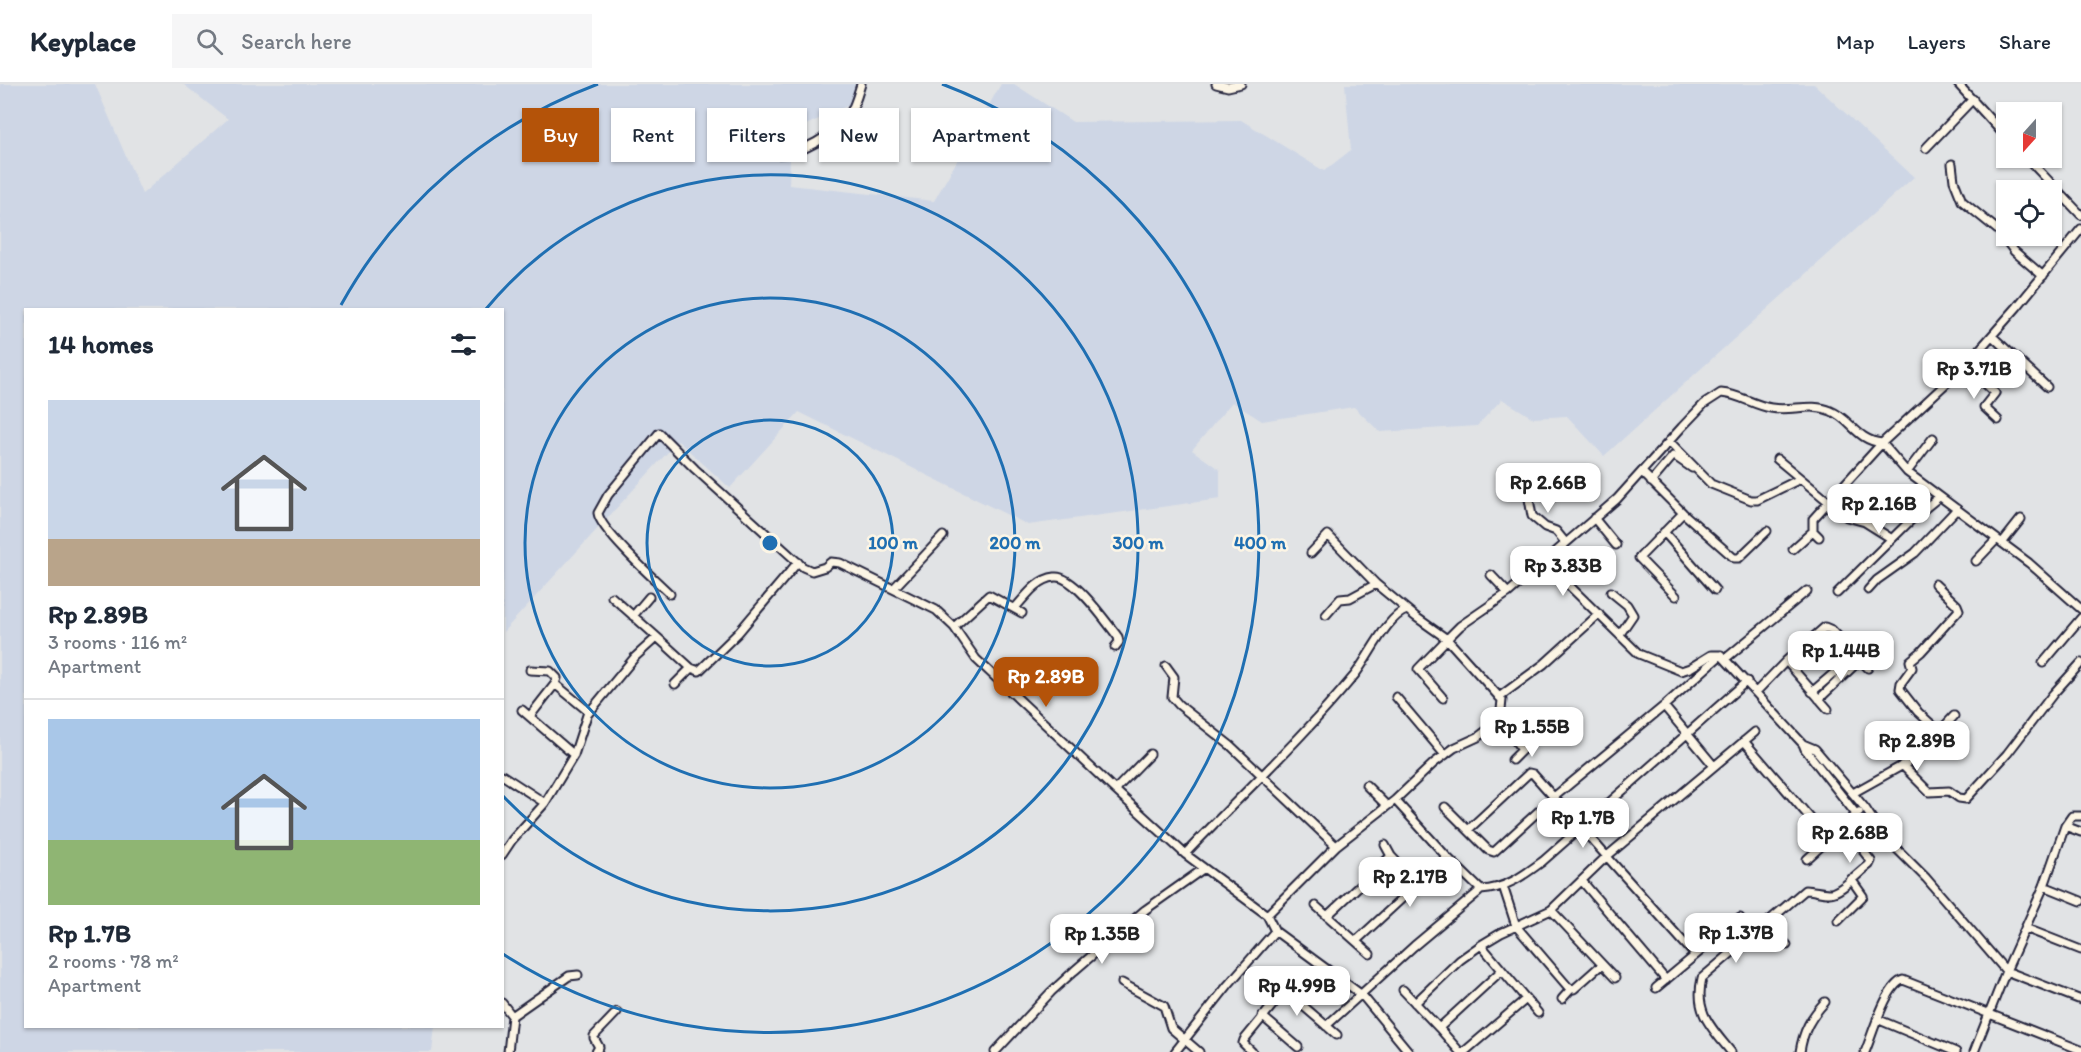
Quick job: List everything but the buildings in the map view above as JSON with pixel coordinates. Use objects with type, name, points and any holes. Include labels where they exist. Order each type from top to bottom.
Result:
[{"type":"street","points":[[807,146],[839,126],[847,117],[854,106],[861,84]]},
{"type":"street","points":[[1216,84],[1228,87],[1241,84]]},
{"type":"street","points":[[1958,84],[1996,125]]},
{"type":"street","points":[[1926,148],[1973,99]]},
{"type":"street","points":[[1952,164],[1954,181],[1962,201],[1999,231],[2014,251],[2043,276]]},
{"type":"street","points":[[2036,168],[2081,215]]},
{"type":"street","points":[[1793,549],[1816,534],[1813,519],[1882,443],[1966,365],[2081,229]]},
{"type":"street","points":[[1992,336],[2047,387]]},
{"type":"street","points":[[1966,365],[1995,393],[1984,407],[1998,420]]},
{"type":"street","points":[[1443,698],[1418,672],[1418,669],[1460,626],[1508,593],[1617,499],[1704,404],[1721,393],[1738,396],[1771,408],[1812,406],[1834,412],[1864,438],[1871,442],[1882,443],[1906,472],[2029,563],[2081,609]]},
{"type":"street","points":[[670,594],[620,543],[599,518],[598,513],[608,495],[659,433],[695,469],[803,567],[812,571],[825,567],[831,562],[840,563],[936,610],[954,627],[976,659],[1115,790],[1203,869],[1267,915],[1275,931],[1362,995],[1410,1052]]},
{"type":"street","points":[[1906,472],[1933,438]]},
{"type":"street","points":[[1669,441],[1712,484],[1751,500],[1757,500],[1800,479]]},
{"type":"street","points":[[1651,482],[1673,456],[1690,468],[1694,466]]},
{"type":"street","points":[[1777,459],[1847,517],[1865,522],[1892,539]]},
{"type":"street","points":[[1642,472],[1683,513],[1737,558],[1767,531]]},
{"type":"street","points":[[1523,492],[1529,500],[1532,516],[1545,527],[1554,530],[1565,542]]},
{"type":"street","points":[[1837,593],[1939,497]]},
{"type":"street","points":[[1868,590],[1877,580],[1915,553],[1957,509]]},
{"type":"street","points":[[1676,596],[1639,558],[1683,513]]},
{"type":"street","points":[[1594,518],[1616,545]]},
{"type":"street","points":[[1976,561],[1999,542],[2021,519]]},
{"type":"street","points":[[1664,532],[1715,590]]},
{"type":"street","points":[[1311,553],[1328,535],[1376,585],[1447,639],[1502,700],[1500,720],[1522,750],[1512,760]]},
{"type":"street","points":[[894,588],[943,536]]},
{"type":"street","points":[[1544,561],[1639,654],[1680,670],[1690,668],[1711,655],[1723,657],[1803,744],[1856,814]]},
{"type":"street","points":[[612,597],[691,668],[699,671],[738,633],[798,562]]},
{"type":"street","points":[[1491,575],[1508,593]]},
{"type":"street","points":[[1015,608],[1036,584],[1056,576],[1064,578],[1098,611],[1118,638],[1119,642],[1115,647]]},
{"type":"street","points":[[1935,584],[1959,610],[1910,661],[1912,668],[1901,683],[1900,689],[1918,712],[1940,732]]},
{"type":"street","points":[[1326,615],[1340,599],[1350,598],[1376,585]]},
{"type":"street","points":[[1445,807],[1488,850],[1494,852],[1554,797],[1723,657],[1807,591]]},
{"type":"street","points":[[1611,592],[1627,605],[1633,615],[1620,634]]},
{"type":"street","points":[[954,627],[989,595],[1022,613]]},
{"type":"street","points":[[633,616],[649,597]]},
{"type":"street","points":[[1185,854],[1321,715],[1356,674],[1389,624],[1399,613],[1407,610]]},
{"type":"street","points":[[1499,697],[1544,664],[1599,614]]},
{"type":"street","points":[[2043,663],[2081,618]]},
{"type":"street","points":[[1756,692],[1786,661],[1826,627],[1832,630],[1868,668]]},
{"type":"street","points":[[504,853],[545,803],[574,755],[589,712],[635,657],[657,638]]},
{"type":"street","points":[[1812,692],[1857,657]]},
{"type":"street","points":[[1819,699],[1857,657]]},
{"type":"street","points":[[1786,661],[1828,709]]},
{"type":"street","points":[[1902,765],[1929,792],[1949,791],[1959,798],[1966,799],[2007,754],[2053,694],[2081,663]]},
{"type":"street","points":[[1166,666],[1174,677],[1172,697],[1179,705],[1232,746],[1336,846]]},
{"type":"street","points":[[675,684],[691,668]]},
{"type":"street","points":[[530,670],[550,671],[557,678],[555,684],[530,716]]},
{"type":"street","points":[[1326,1026],[1414,946],[1482,890],[1513,882],[1543,861],[1747,681]]},
{"type":"street","points":[[555,684],[589,712]]},
{"type":"street","points":[[1396,697],[1445,755]]},
{"type":"street","points":[[1664,706],[1714,766]]},
{"type":"street","points":[[522,710],[574,755]]},
{"type":"street","points":[[1853,793],[1920,754],[1954,717]]},
{"type":"street","points":[[1267,915],[1336,846],[1395,800],[1454,748],[1478,737],[1500,720]]},
{"type":"street","points":[[1415,1003],[1460,960],[1481,945],[1551,909],[1606,857],[1755,732]]},
{"type":"street","points":[[1743,741],[1829,840]]},
{"type":"street","points":[[1803,744],[1815,749],[1865,808],[1882,834],[1926,878],[2006,971],[2081,1000]]},
{"type":"street","points":[[1115,790],[1150,754]]},
{"type":"street","points":[[1468,830],[1529,773],[1533,774],[1695,956]]},
{"type":"street","points":[[504,776],[545,803]]},
{"type":"street","points":[[1366,785],[1387,806]]},
{"type":"street","points":[[1395,800],[1447,857],[1482,890]]},
{"type":"street","points":[[1807,859],[1865,808]]},
{"type":"street","points":[[1974,1052],[2006,971],[2044,886],[2066,826],[2072,816],[2081,816]]},
{"type":"street","points":[[2066,826],[2081,832]]},
{"type":"street","points":[[1731,1052],[1701,1008],[1699,997],[1702,978],[1805,890],[1831,893],[1838,891],[1869,865],[1871,861],[1864,852],[1865,849],[1882,834]]},
{"type":"street","points":[[1384,845],[1391,856],[1418,884]]},
{"type":"street","points":[[1327,916],[1391,856]]},
{"type":"street","points":[[1356,941],[1447,857]]},
{"type":"street","points":[[995,1052],[1051,992],[1074,971],[1145,910],[1203,869]]},
{"type":"street","points":[[1838,921],[1863,896],[1851,879]]},
{"type":"street","points":[[1582,881],[1666,980]]},
{"type":"street","points":[[1503,886],[1516,926],[1571,989]]},
{"type":"street","points":[[2044,886],[2081,901]]},
{"type":"street","points":[[1316,906],[1370,954]]},
{"type":"street","points":[[1551,909],[1615,978]]},
{"type":"street","points":[[1656,988],[1740,918]]},
{"type":"street","points":[[1766,924],[1787,945]]},
{"type":"street","points":[[2025,928],[2081,950]]},
{"type":"street","points":[[1175,1052],[1228,985],[1275,931]]},
{"type":"street","points":[[1481,945],[1538,1013]]},
{"type":"street","points":[[1562,999],[1601,965]]},
{"type":"street","points":[[1439,1028],[1501,971]]},
{"type":"street","points":[[512,1016],[569,976],[578,975]]},
{"type":"street","points":[[1273,980],[1337,1035]]},
{"type":"street","points":[[1867,1051],[1877,1018],[1895,984],[1903,980],[2081,1050]]},
{"type":"street","points":[[1122,983],[1164,1006],[1171,1028],[1199,1052]]},
{"type":"street","points":[[1252,1052],[1243,1043],[1262,1016],[1285,990]]},
{"type":"street","points":[[1403,990],[1460,1052]]},
{"type":"street","points":[[1464,1052],[1526,999]]},
{"type":"street","points":[[1800,1052],[1804,1032],[1811,1016],[1825,1002]]},
{"type":"street","points":[[504,1006],[512,1016],[508,1052]]},
{"type":"street","points":[[596,1052],[599,1047],[594,1036],[617,1012]]},
{"type":"street","points":[[1262,1016],[1298,1047]]},
{"type":"street","points":[[1877,1018],[1956,1052]]},
{"type":"shaded area","points":[[0,84],[95,84],[142,194],[228,119],[183,84],[855,84],[851,104],[842,108],[819,108],[819,119],[807,125],[807,108],[707,108],[707,162],[790,162],[789,185],[934,201],[956,162],[1051,162],[1051,108],[987,108],[1001,84],[1014,84],[1073,122],[1241,120],[1324,171],[1351,150],[1345,84],[1814,84],[1914,177],[1604,456],[1567,416],[1533,418],[1502,399],[1477,426],[1380,432],[1354,407],[1262,421],[1232,402],[1192,450],[1220,470],[1220,499],[1028,525],[799,412],[730,488],[678,441],[504,631],[504,308],[24,308],[24,1028],[435,1028],[432,1052],[0,1052]]}]
